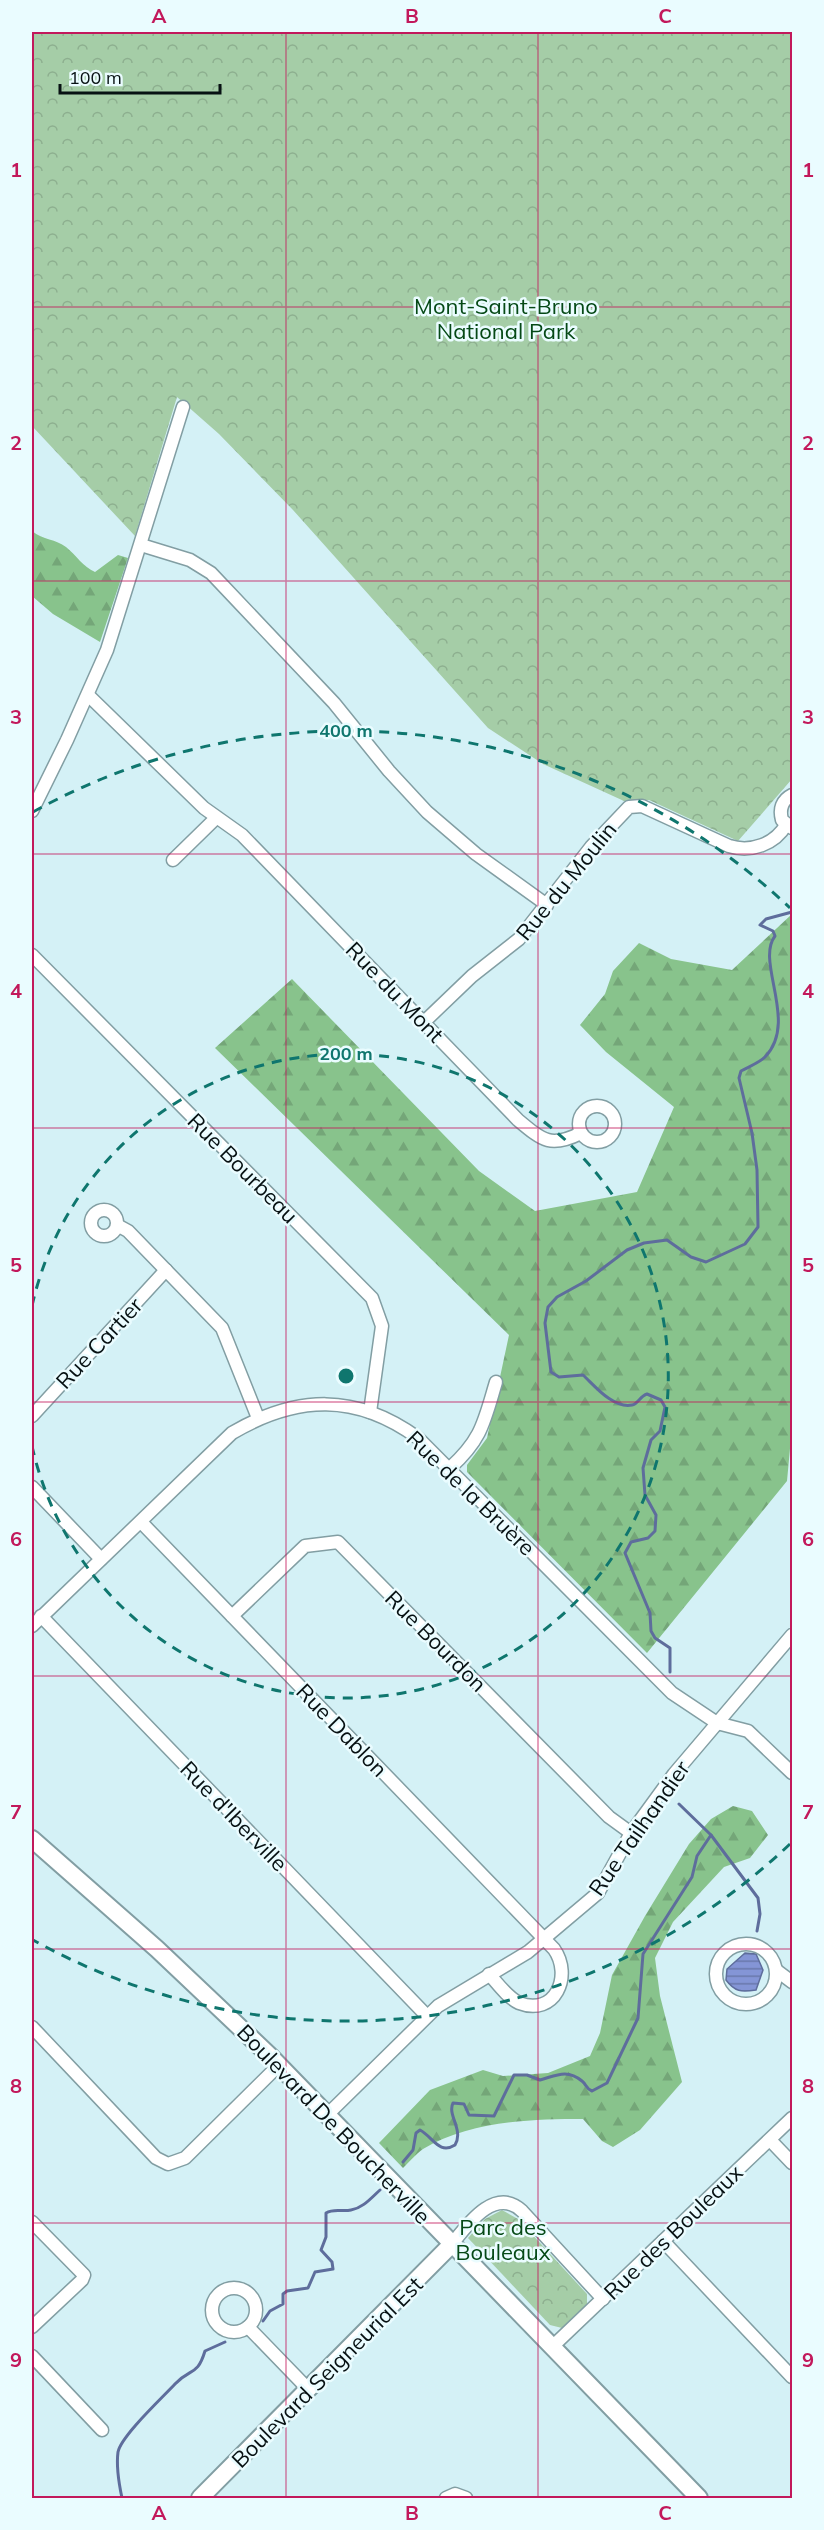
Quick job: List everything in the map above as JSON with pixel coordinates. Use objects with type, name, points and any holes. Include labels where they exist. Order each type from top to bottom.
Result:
[{"type":"street","points":[[32,806],[88,695],[107,650],[183,407]]},
{"type":"street","points":[[141,545],[196,563],[212,573],[334,703],[389,771],[427,812],[476,854],[547,905]]},
{"type":"street","name":"Rue du Mont","points":[[88,695],[216,818],[242,835],[532,1132],[556,1143],[581,1133]]},
{"type":"street","name":"Rue du Moulin","points":[[424,1022],[472,976],[512,946],[591,847],[624,811],[632,806],[642,806],[729,846],[742,849],[756,847],[779,837],[789,826],[781,809],[786,799],[792,795]]},
{"type":"street","points":[[173,860],[216,818]]},
{"type":"street","name":"Rue Bourbeau","points":[[32,955],[372,1298],[380,1312],[382,1326],[370,1412]]},
{"type":"street","points":[[117,1225],[128,1231],[225,1333],[258,1418]]},
{"type":"street","name":"Rue Cartier","points":[[32,1416],[166,1270]]},
{"type":"street","points":[[450,1468],[468,1451],[481,1432],[496,1382]]},
{"type":"street","name":"Rue de la Bruère","points":[[32,1626],[232,1433],[275,1411],[316,1405],[346,1407],[370,1412],[403,1427],[450,1468],[672,1693],[717,1723],[748,1731],[792,1773]]},
{"type":"street","points":[[32,1487],[101,1559]]},
{"type":"street","name":"Rue Dablon","points":[[141,1522],[544,1939],[559,1957],[563,1970],[560,1987],[548,2000],[536,2004],[518,2002],[489,1974]]},
{"type":"street","name":"Rue Bourdon","points":[[232,1616],[305,1546],[338,1542],[609,1817],[631,1833]]},
{"type":"street","name":"Rue d'Iberville","points":[[41,1616],[427,2016]]},
{"type":"street","name":"Rue Tailhandier","points":[[328,2114],[427,2016],[457,1993],[544,1939],[598,1893],[631,1833],[674,1774],[792,1635]]},
{"type":"street","name":"Boulevard De Boucherville","points":[[32,1839],[164,1955],[279,2065],[699,2499]]},
{"type":"street","points":[[776,1970],[771,1990],[765,1997],[748,2004],[730,2000],[723,1994],[716,1976],[721,1957],[728,1950],[747,1944],[766,1952],[776,1970],[792,1982]]},
{"type":"street","points":[[32,2027],[156,2158],[168,2164],[184,2158],[279,2065]]},
{"type":"street","name":"Rue des Bouleaux","points":[[553,2346],[792,2118]]},
{"type":"street","points":[[770,2140],[792,2163]]},
{"type":"street","points":[[452,2244],[489,2206],[500,2202],[511,2204],[522,2211],[603,2299]]},
{"type":"street","points":[[32,2222],[82,2271],[83,2277],[32,2327]]},
{"type":"street","points":[[663,2241],[792,2377]]},
{"type":"street","name":"Boulevard Seigneurial Est","points":[[200,2499],[452,2244]]},
{"type":"street","points":[[249,2327],[309,2390]]},
{"type":"street","points":[[32,2356],[102,2430]]},
{"type":"street","points":[[446,2499],[462,2496]]},
{"type":"green space","name":"Mont-Saint-Bruno National Park","points":[[32,32],[792,32],[792,779],[738,841],[649,800],[624,801],[543,764],[488,728],[293,510],[219,434],[177,397],[135,536],[32,426]]},
{"type":"green space","points":[[32,531],[62,544],[95,572],[118,555],[128,558],[100,642],[53,614],[32,596]]},
{"type":"green space","points":[[792,914],[792,1427],[787,1481],[647,1653],[467,1472],[467,1465],[487,1438],[509,1335],[215,1048],[292,979],[479,1171],[535,1211],[637,1192],[674,1107],[606,1052],[580,1025],[605,994],[613,971],[639,943],[671,959],[732,970]]},
{"type":"green space","points":[[733,1806],[752,1811],[768,1835],[750,1858],[724,1867],[673,1922],[655,1958],[660,1996],[682,2082],[640,2130],[613,2147],[602,2141],[583,2119],[522,2121],[481,2127],[461,2132],[423,2149],[403,2168],[379,2143],[430,2090],[483,2070],[503,2076],[548,2073],[590,2056],[600,2033],[612,1975],[645,1916],[689,1844],[711,1819]]},
{"type":"green space","name":"Parc des Bouleaux","points":[[502,2210],[518,2219],[587,2294],[587,2304],[562,2328],[550,2325],[468,2238],[485,2219]]},
{"type":"water","points":[[745,1953],[756,1954],[763,1970],[756,1990],[739,1990],[732,1987],[726,1980],[727,1969]]},
{"type":"waterway","points":[[670,1672],[670,1648],[655,1638],[651,1631],[650,1613],[625,1553],[631,1542],[648,1538],[655,1531],[656,1515],[645,1495],[643,1468],[651,1440],[660,1431],[665,1407],[661,1400],[647,1394],[632,1405],[618,1403],[604,1395],[583,1375],[559,1377],[551,1372],[545,1323],[548,1307],[557,1297],[586,1281],[627,1250],[644,1243],[667,1240],[691,1257],[706,1262],[745,1244],[758,1227],[757,1170],[752,1133],[739,1078],[741,1071],[765,1057],[774,1043],[778,1027],[778,1010],[770,961],[770,947],[775,936],[773,931],[760,925],[766,919],[792,912]]},
{"type":"waterway","points":[[403,2162],[413,2150],[416,2133],[420,2130],[440,2146],[449,2148],[455,2145],[458,2134],[452,2113],[453,2103],[464,2104],[469,2115],[494,2116],[514,2075],[527,2075],[540,2080],[561,2074],[571,2075],[577,2077],[592,2091],[607,2083],[638,2018],[643,1954],[692,1877],[697,1856],[711,1835],[679,1804]]},
{"type":"waterway","points":[[711,1835],[758,1898],[760,1914],[757,1931]]},
{"type":"waterway","points":[[263,2321],[270,2311],[283,2304],[283,2294],[287,2291],[308,2288],[315,2272],[333,2269],[332,2262],[321,2250],[326,2237],[326,2213],[355,2209],[380,2190]]},
{"type":"waterway","points":[[122,2498],[117,2464],[118,2452],[126,2436],[175,2384],[199,2365],[205,2351],[225,2342]]}]
